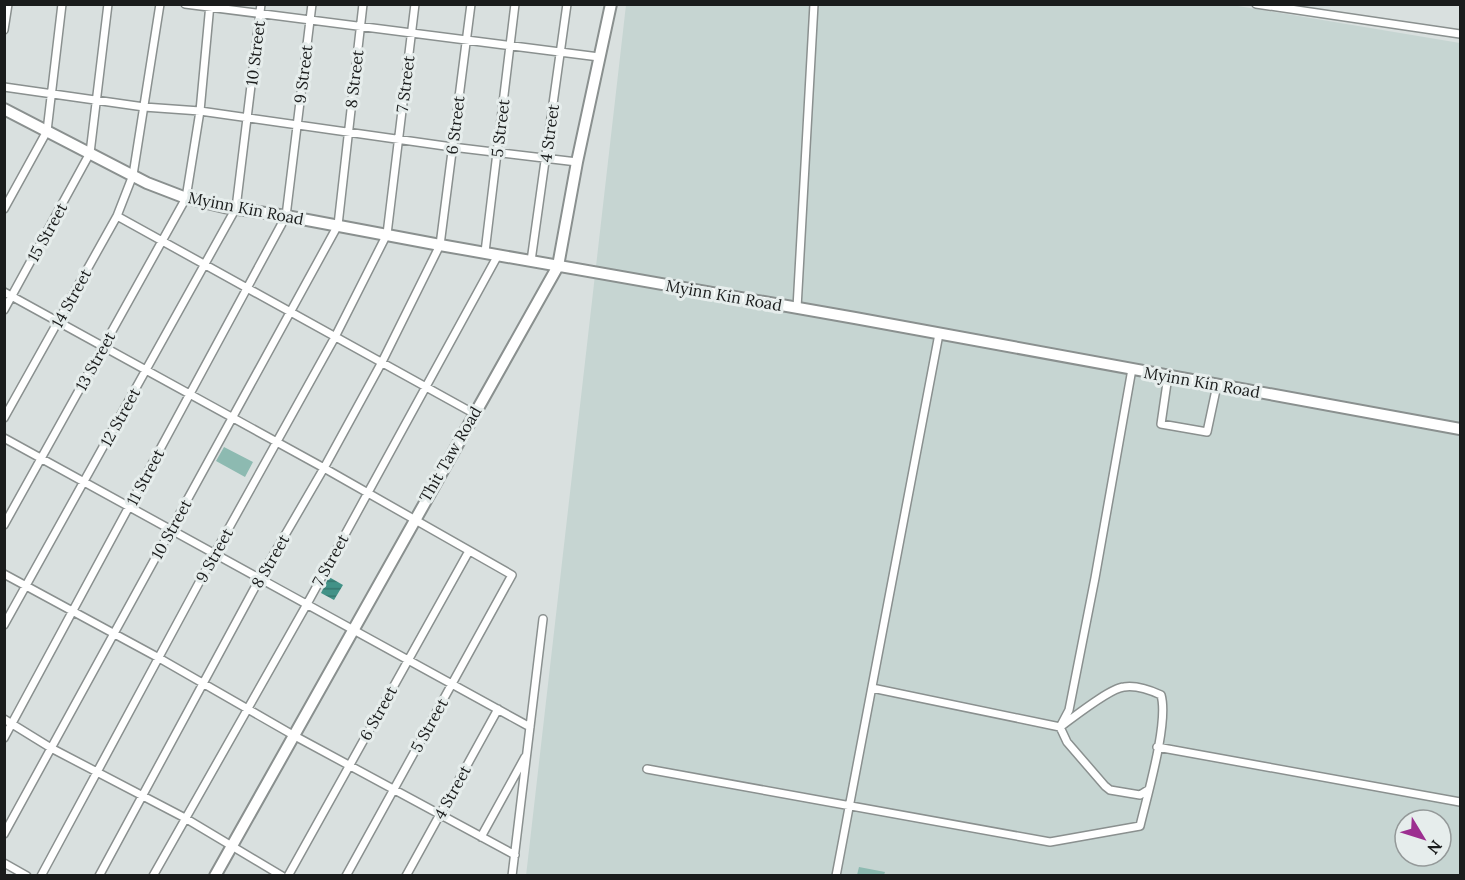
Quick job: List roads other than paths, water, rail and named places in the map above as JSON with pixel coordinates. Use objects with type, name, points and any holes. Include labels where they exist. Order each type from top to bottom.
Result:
[{"type":"street","points":[[4,30],[8,4]]},
{"type":"street","points":[[4,209],[47,131],[62,4]]},
{"type":"street","points":[[90,153],[108,4]]},
{"type":"street","points":[[133,176],[160,4]]},
{"type":"street","points":[[185,4],[466,42],[510,45],[599,57]]},
{"type":"street","name":"10 Street","points":[[236,208],[261,4]]},
{"type":"street","name":"9 Street","points":[[286,216],[312,4]]},
{"type":"street","name":"8 Street","points":[[338,225],[363,4]]},
{"type":"street","name":"7 Street","points":[[387,234],[415,4]]},
{"type":"street","name":"6 Street","points":[[440,245],[471,4]]},
{"type":"street","name":"5 Street","points":[[485,252],[515,4]]},
{"type":"street","name":"4 Street","points":[[531,261],[567,4]]},
{"type":"street","name":"Thit Taw Road","points":[[215,876],[413,519],[558,266],[577,162],[611,4]]},
{"type":"street","points":[[797,308],[814,4]]},
{"type":"street","points":[[1259,5],[1461,34]]},
{"type":"street","points":[[186,198],[200,111],[210,6]]},
{"type":"street","points":[[4,87],[577,162]]},
{"type":"street","name":"Myinn Kin Road","points":[[4,109],[147,183],[186,198],[485,252]]},
{"type":"street","name":"15 Street","points":[[4,310],[90,153]]},
{"type":"street","name":"14 Street","points":[[4,418],[117,216],[133,176]]},
{"type":"street","name":"13 Street","points":[[4,525],[186,198]]},
{"type":"street","name":"12 Street","points":[[4,626],[236,208]]},
{"type":"street","points":[[117,216],[473,413]]},
{"type":"street","name":"11 Street","points":[[4,738],[286,216]]},
{"type":"street","name":"10 Street","points":[[4,834],[338,225]]},
{"type":"street","name":"9 Street","points":[[41,876],[214,553],[335,337],[387,234]]},
{"type":"street","name":"8 Street","points":[[99,876],[260,578],[382,362],[440,245]]},
{"type":"street","points":[[485,252],[498,255]]},
{"type":"street","name":"7 Street","points":[[153,876],[307,604],[498,255]]},
{"type":"street","name":"Myinn Kin Road","points":[[498,255],[1461,429]]},
{"type":"street","points":[[4,292],[324,468],[469,551]]},
{"type":"street","points":[[836,876],[939,334]]},
{"type":"street","points":[[1060,727],[1070,710],[1132,369]]},
{"type":"street","points":[[1168,376],[1161,424],[1207,432],[1217,384]]},
{"type":"street","points":[[4,438],[530,727]]},
{"type":"street","name":"6 Street","points":[[288,876],[469,551]]},
{"type":"street","name":"5 Street","points":[[346,876],[512,575],[469,551]]},
{"type":"street","points":[[4,574],[159,658],[349,766],[515,855]]},
{"type":"street","points":[[512,876],[543,619]]},
{"type":"street","points":[[647,769],[1050,842],[1140,826],[1164,706],[1161,695],[1144,689],[1123,686],[1104,696],[1060,727],[872,688]]},
{"type":"street","name":"4 Street","points":[[406,876],[498,709]]},
{"type":"street","points":[[4,719],[51,748],[185,818],[282,876]]},
{"type":"street","points":[[1060,727],[1067,742],[1110,790],[1140,795],[1148,790]]},
{"type":"street","points":[[1157,747],[1461,802]]},
{"type":"street","points":[[481,837],[527,752]]},
{"type":"street","points":[[4,863],[27,876]]}]
